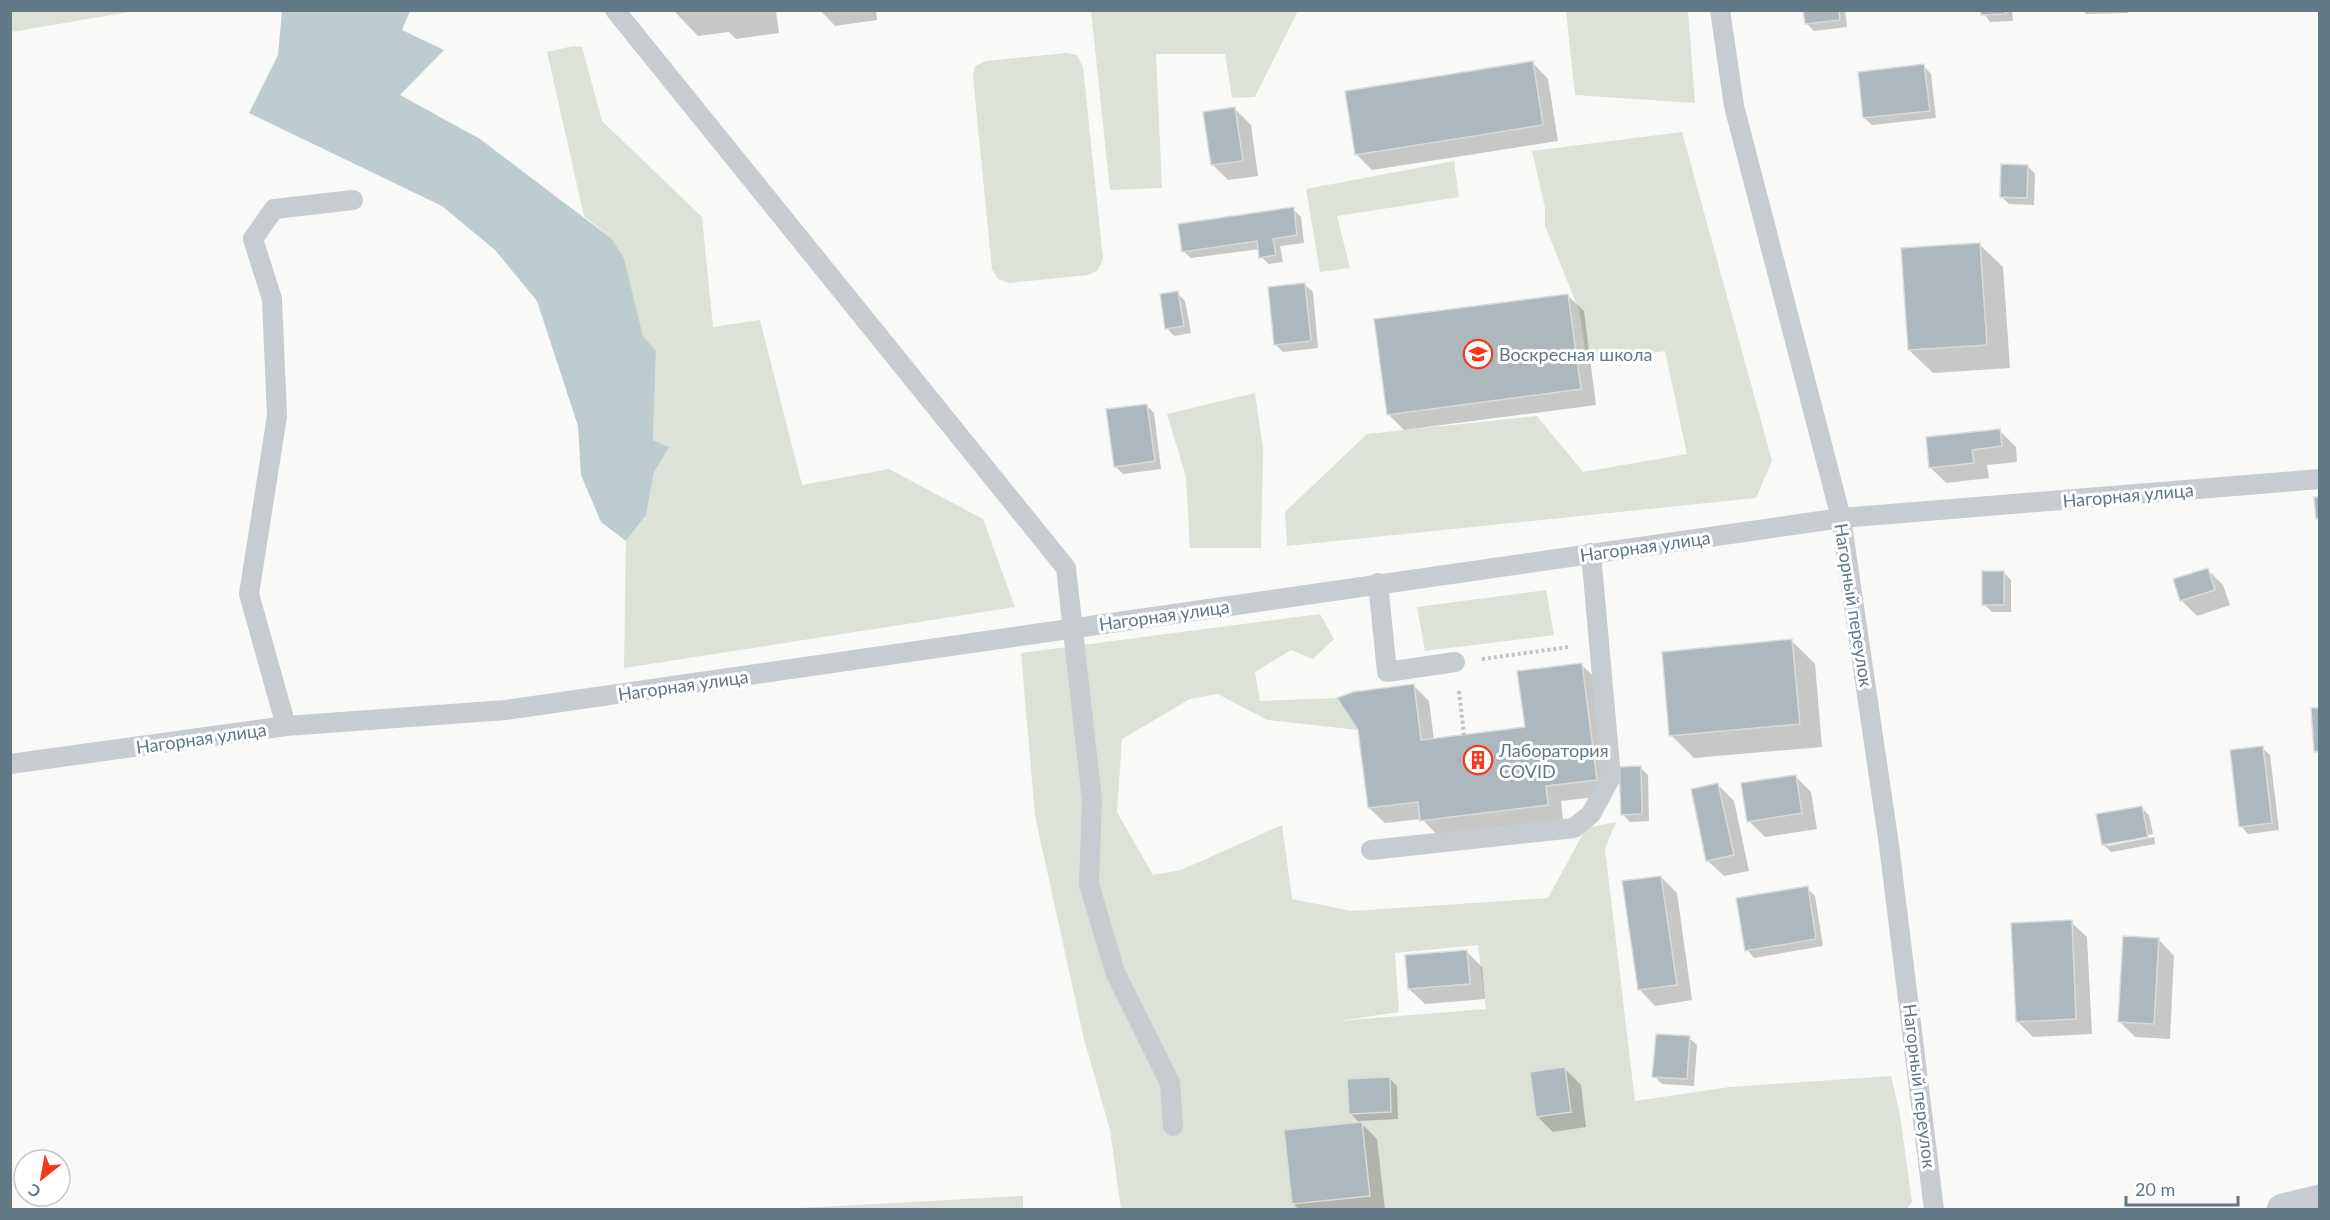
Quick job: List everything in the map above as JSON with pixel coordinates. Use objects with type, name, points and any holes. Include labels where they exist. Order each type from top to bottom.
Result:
[{"type":"street","points":[[2284,1209],[2319,1201]]},
{"type":"lane","points":[[615,10],[1066,568],[1071,629],[1092,800],[1089,884],[1115,972],[1170,1083],[1173,1126]]},
{"type":"lane","name":"Нагорный переулок","points":[[1720,10],[1734,106],[1841,518],[1889,845],[1934,1209]]},
{"type":"lane","points":[[286,726],[249,594],[277,416],[272,299],[253,239],[274,209],[353,200]]},
{"type":"lane","name":"Нагорная улица","points":[[10,764],[286,726],[506,710],[1841,518],[2319,479]]},
{"type":"lane","points":[[1371,849],[1574,828],[1591,814],[1611,777],[1591,554]]},
{"type":"lane","points":[[1378,584],[1388,672],[1455,662]]},
{"type":"path","points":[[1464,735],[1455,662],[1599,643]]},
{"type":"shaded area","points":[[11,10],[135,10],[135,11],[11,32]]},
{"type":"shaded area","points":[[1091,10],[1298,11],[1255,97],[1232,98],[1225,54],[1156,54],[1162,188],[1110,190]]},
{"type":"shaded area","points":[[282,11],[410,11],[402,30],[444,50],[400,95],[480,139],[612,239],[624,258],[643,336],[656,351],[653,440],[669,447],[654,472],[646,515],[626,541],[601,522],[581,475],[578,426],[537,301],[495,250],[442,206],[249,113],[278,55]]},
{"type":"shaded area","points":[[1566,11],[1688,11],[1695,103],[1575,95]]},
{"type":"shaded area","points":[[573,46],[582,47],[602,121],[702,217],[713,327],[760,320],[802,485],[889,469],[983,519],[1015,607],[624,668],[626,541],[646,515],[654,472],[668,447],[653,440],[656,351],[643,336],[624,258],[612,239],[584,216],[547,52]]},
{"type":"shaded area","points":[[1066,53],[1077,55],[1083,67],[1103,259],[1098,270],[1088,275],[1009,283],[998,279],[992,269],[973,77],[975,66],[986,61]]},
{"type":"shaded area","points":[[1682,132],[1772,461],[1756,498],[1287,546],[1285,512],[1367,434],[1537,416],[1583,472],[1687,454],[1665,351],[1587,363],[1579,310],[1545,226],[1545,208],[1532,151]]},
{"type":"shaded area","points":[[1454,161],[1459,197],[1337,216],[1350,268],[1320,272],[1306,189]]},
{"type":"shaded area","points":[[1255,393],[1263,449],[1261,548],[1190,548],[1186,477],[1167,414]]},
{"type":"shaded area","points":[[1546,590],[1554,635],[1425,651],[1417,607]]},
{"type":"shaded area","points":[[1320,614],[1334,639],[1313,659],[1291,650],[1255,672],[1260,701],[1337,698],[1358,730],[1267,720],[1218,694],[1190,699],[1122,739],[1117,812],[1153,875],[1181,870],[1282,825],[1292,899],[1352,911],[1548,898],[1586,828],[1616,822],[1605,849],[1635,1101],[1730,1087],[1891,1076],[1900,1115],[1912,1202],[1906,1210],[1121,1209],[1110,1130],[1084,1039],[1035,816],[1021,653]],"holes":[[[1478,945],[1486,1009],[1338,1021],[1399,1012],[1395,953]]]},
{"type":"shaded area","points":[[1023,1196],[1023,1209],[800,1208]]},
{"type":"building","points":[[1803,10],[1839,10],[1840,20],[1805,24]]},
{"type":"building","points":[[1981,10],[2006,10],[2006,14],[1981,15]]},
{"type":"building","points":[[1533,61],[1543,125],[1355,155],[1345,91]]},
{"type":"building","points":[[1924,64],[1930,111],[1863,118],[1858,72]]},
{"type":"building","points":[[1235,107],[1243,161],[1211,165],[1203,112]]},
{"type":"building","points":[[2001,164],[2028,165],[2027,198],[2000,197]]},
{"type":"building","points":[[1294,207],[1297,235],[1273,239],[1276,255],[1259,258],[1257,241],[1182,252],[1178,224]]},
{"type":"building","points":[[1980,243],[1987,345],[1908,350],[1901,248]]},
{"type":"building","points":[[1305,283],[1311,341],[1274,345],[1268,287]]},
{"type":"building","points":[[1178,291],[1184,326],[1165,329],[1160,294]]},
{"type":"building","name":"Воскресная школа","points":[[1568,294],[1581,389],[1387,415],[1374,319]]},
{"type":"building","points":[[1147,404],[1155,461],[1114,467],[1106,409]]},
{"type":"building","points":[[2000,429],[2002,446],[1972,450],[1974,463],[1929,468],[1926,437]]},
{"type":"building","points":[[2314,497],[2320,497],[2320,518],[2316,519]]},
{"type":"building","points":[[2208,568],[2215,590],[2180,601],[2173,579]]},
{"type":"building","points":[[1982,571],[2004,571],[2004,605],[1982,605]]},
{"type":"building","points":[[1792,639],[1800,724],[1669,736],[1662,652]]},
{"type":"building","name":"Лаборатория COVID","points":[[1582,663],[1597,780],[1546,786],[1548,805],[1420,821],[1418,802],[1368,808],[1358,730],[1337,698],[1353,692],[1414,684],[1421,740],[1525,727],[1517,671]]},
{"type":"building","points":[[2311,708],[2320,708],[2320,751],[2314,752]]},
{"type":"building","points":[[2263,746],[2272,823],[2239,827],[2230,750]]},
{"type":"building","points":[[1641,766],[1642,814],[1621,815],[1619,767]]},
{"type":"building","points":[[1796,775],[1802,813],[1747,822],[1741,783]]},
{"type":"building","points":[[1718,783],[1734,855],[1706,861],[1691,789]]},
{"type":"building","points":[[2142,806],[2148,837],[2102,845],[2096,814]]},
{"type":"building","points":[[1661,876],[1677,985],[1638,990],[1622,881]]},
{"type":"building","points":[[1808,886],[1816,939],[1745,951],[1736,898]]},
{"type":"building","points":[[2072,920],[2076,1019],[2016,1022],[2011,923]]},
{"type":"building","points":[[2123,936],[2159,938],[2154,1024],[2118,1022]]},
{"type":"building","points":[[1467,950],[1470,984],[1408,989],[1405,955]]},
{"type":"building","points":[[1656,1034],[1690,1036],[1687,1079],[1652,1077]]},
{"type":"building","points":[[1565,1067],[1571,1112],[1536,1117],[1530,1072]]},
{"type":"building","points":[[1390,1077],[1391,1112],[1349,1114],[1347,1079]]},
{"type":"building","points":[[1362,1122],[1370,1196],[1292,1204],[1284,1130]]},
{"type":"place","name":"Воскресная школа","points":[[1478,354]]},
{"type":"place","name":"Лаборатория COVID","points":[[1478,760]]}]
